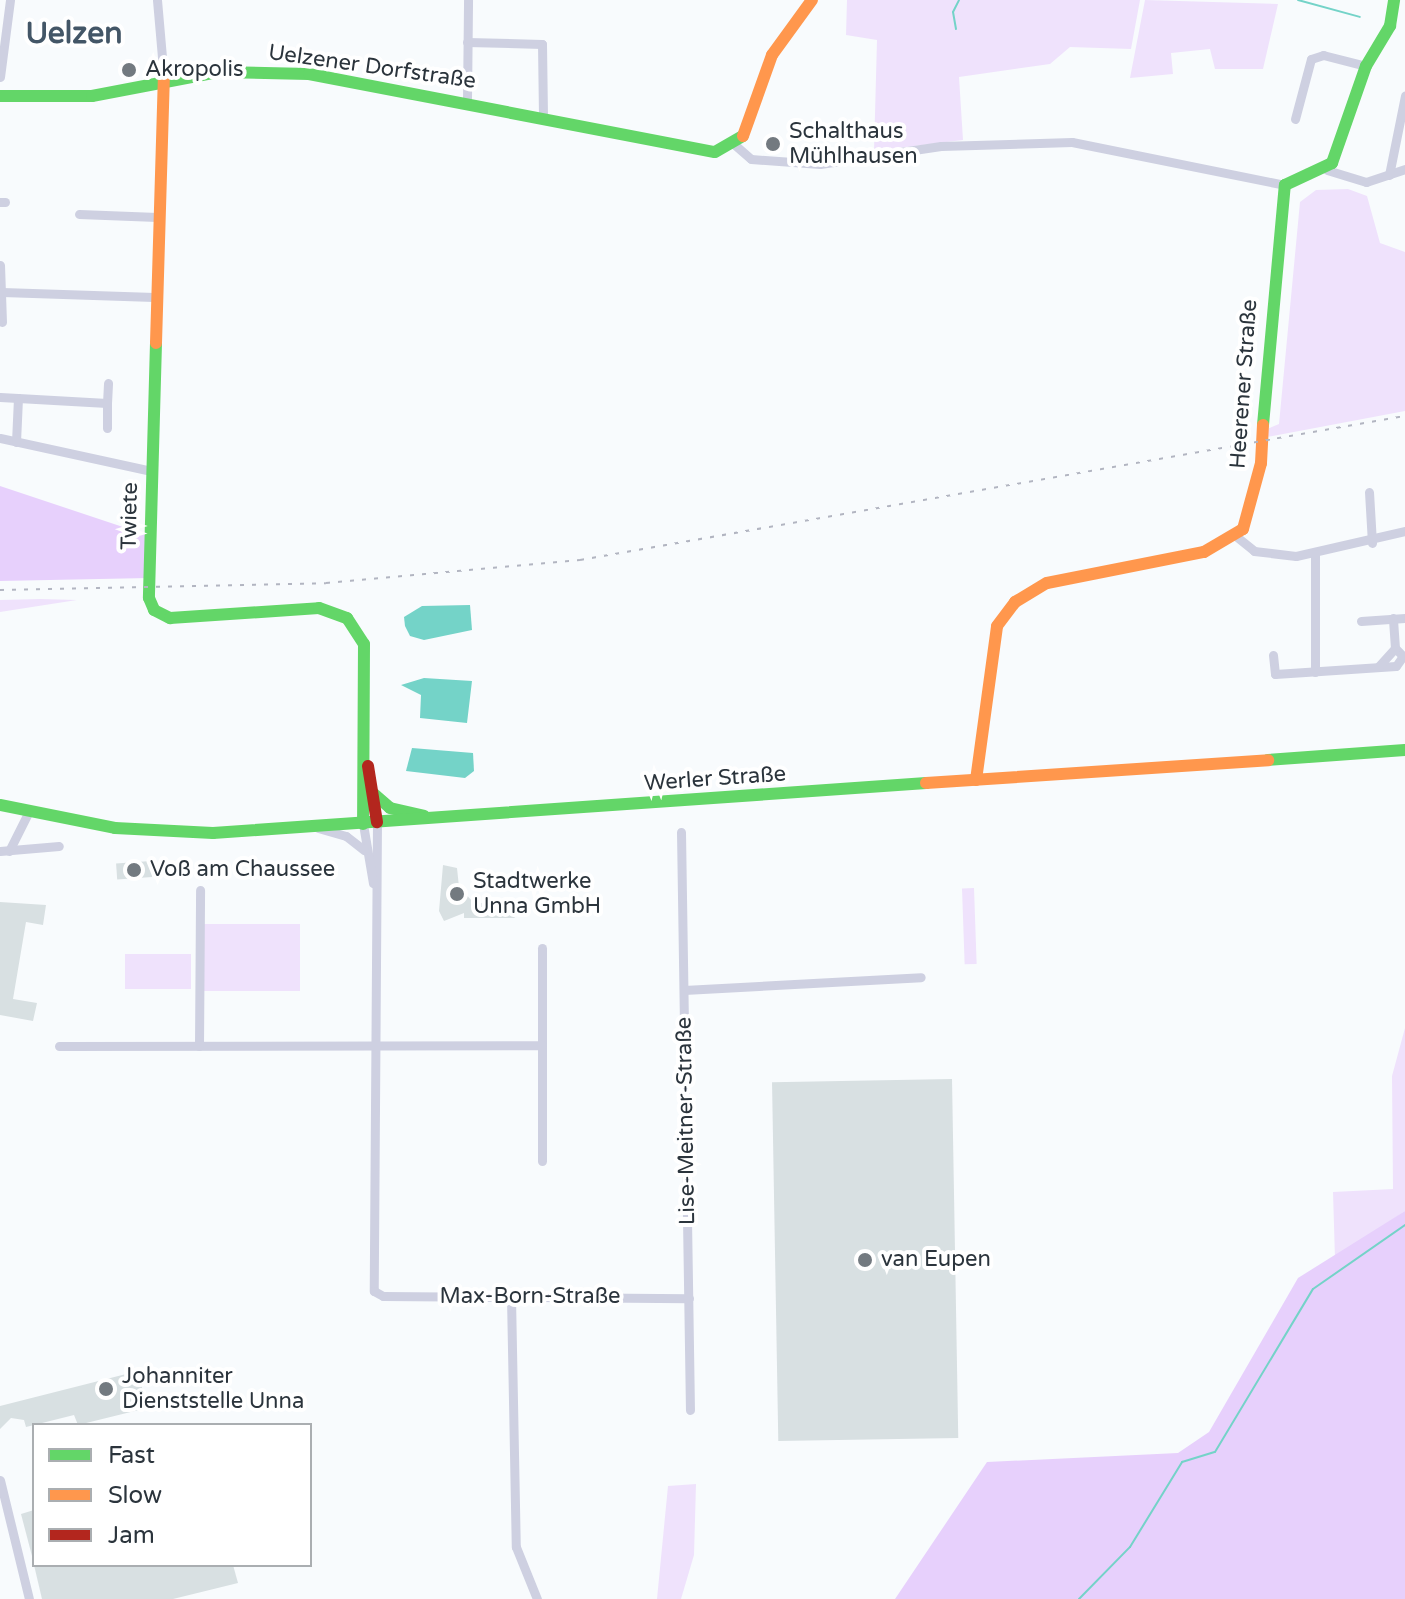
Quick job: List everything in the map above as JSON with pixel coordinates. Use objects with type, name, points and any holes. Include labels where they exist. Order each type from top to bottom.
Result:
[{"type":"street","points":[[0,77],[10,0]]},
{"type":"street","points":[[157,0],[164,80]]},
{"type":"street","points":[[467,100],[468,0]]},
{"type":"street","points":[[812,0],[772,55],[753,120],[735,145],[751,159],[820,164],[941,146],[1072,142],[1285,185],[1327,170],[1366,182],[1405,169]]},
{"type":"street","points":[[1327,170],[1366,66],[1390,26],[1394,0]]},
{"type":"street","points":[[467,42],[542,44],[543,115]]},
{"type":"street","points":[[1295,119],[1311,59],[1323,55],[1366,66]]},
{"type":"street","name":"Uelzener Dorfstraße","points":[[0,96],[92,96],[164,80],[271,71],[467,100],[704,153],[735,145]]},
{"type":"street","name":"Twiete","points":[[164,80],[154,297],[151,471],[154,610],[170,618],[319,608],[347,618],[364,644],[366,755],[363,824]]},
{"type":"street","points":[[0,88],[0,96]]},
{"type":"street","points":[[1389,175],[1405,96]]},
{"type":"street","name":"Heerener Straße","points":[[1237,537],[1247,522],[1261,463],[1261,393],[1285,185]]},
{"type":"street","points":[[79,214],[157,217]]},
{"type":"street","points":[[0,265],[2,322]]},
{"type":"street","points":[[2,292],[154,297]]},
{"type":"street","points":[[107,428],[108,383]]},
{"type":"street","points":[[0,397],[107,403]]},
{"type":"street","points":[[16,442],[18,398]]},
{"type":"street","points":[[0,438],[151,471]]},
{"type":"street","points":[[1369,492],[1372,543]]},
{"type":"street","points":[[976,780],[997,626],[1015,602],[1047,583],[1204,552],[1237,537],[1263,554],[1315,554],[1372,543],[1405,531]]},
{"type":"street","points":[[1315,554],[1315,672]]},
{"type":"street","points":[[1273,655],[1275,674],[1378,667],[1402,662],[1395,648],[1393,618]]},
{"type":"street","points":[[1361,621],[1405,618]]},
{"type":"street","points":[[1378,667],[1395,648]]},
{"type":"street","name":"Werler Straße","points":[[0,805],[28,813],[162,832],[315,827],[1405,750]]},
{"type":"street","name":"Twiete","points":[[366,755],[377,822]]},
{"type":"street","points":[[374,794],[390,808],[431,818]]},
{"type":"street","points":[[4,851],[28,813]]},
{"type":"street","points":[[372,1047],[377,822]]},
{"type":"street","points":[[363,824],[364,850],[374,887]]},
{"type":"street","points":[[315,827],[346,836],[364,850]]},
{"type":"street","name":"Lise-Meitner-Straße","points":[[681,832],[690,1410]]},
{"type":"street","points":[[4,851],[59,846]]},
{"type":"street","points":[[199,1046],[200,890]]},
{"type":"street","points":[[542,948],[542,1161]]},
{"type":"street","points":[[684,990],[921,977]]},
{"type":"street","points":[[59,1046],[542,1045]]},
{"type":"street","name":"Max-Born-Straße","points":[[372,1047],[374,1291],[383,1296],[689,1298]]},
{"type":"street","points":[[511,1297],[516,1547],[537,1599]]},
{"type":"street","points":[[0,1480],[29,1599]]},
{"type":"shaded area","points":[[847,0],[1140,0],[1131,49],[1070,47],[1050,64],[959,77],[963,140],[874,151],[877,40],[846,35]]},
{"type":"shaded area","points":[[1145,0],[1278,4],[1263,69],[1215,69],[1210,49],[1171,53],[1173,74],[1130,78]]},
{"type":"shaded area","points":[[1348,189],[1367,196],[1380,243],[1405,252],[1405,411],[1262,438],[1262,431],[1279,424],[1300,202],[1316,190]]},
{"type":"shaded area","points":[[0,486],[150,536],[149,578],[0,581]]},
{"type":"shaded area","points":[[40,599],[77,600],[0,612],[0,600]]},
{"type":"shaded area","points":[[470,605],[472,630],[424,640],[410,636],[405,626],[404,617],[422,606]]},
{"type":"shaded area","points":[[424,678],[472,681],[467,723],[420,718],[421,695],[401,685]]},
{"type":"shaded area","points":[[412,748],[473,753],[474,771],[465,778],[406,771]]},
{"type":"shaded area","points":[[962,888],[974,888],[977,964],[965,964]]},
{"type":"shaded area","points":[[204,924],[300,924],[300,991],[204,991]]},
{"type":"shaded area","points":[[125,954],[191,954],[191,989],[125,989]]},
{"type":"shaded area","points":[[1405,1028],[1405,1211],[1335,1259],[1333,1192],[1393,1189],[1392,1076]]},
{"type":"shaded area","points":[[1405,1211],[1405,1599],[895,1599],[987,1462],[1178,1453],[1209,1432],[1298,1278]]},
{"type":"shaded area","points":[[696,1484],[694,1555],[681,1599],[657,1599],[668,1486]]},
{"type":"building","name":"Voß am Chaussee","points":[[151,861],[152,877],[117,879],[116,863]]},
{"type":"building","name":"Stadtwerke Unna GmbH","points":[[443,865],[457,868],[459,887],[474,903],[504,903],[515,918],[464,918],[464,913],[444,921],[439,911]]},
{"type":"building","points":[[0,902],[46,905],[43,925],[26,922],[13,999],[37,1003],[33,1021],[0,1015]]},
{"type":"building","name":"van Eupen","points":[[952,1079],[958,1438],[778,1441],[772,1082]]},
{"type":"building","name":"Johanniter Dienststelle Unna","points":[[138,1371],[147,1408],[86,1423],[77,1423],[74,1415],[32,1423],[26,1427],[24,1420],[11,1418],[0,1429],[0,1406]]},
{"type":"building","points":[[32,1511],[32,1556],[21,1514]]},
{"type":"building","points":[[34,1567],[234,1567],[238,1583],[173,1599],[42,1599]]},
{"type":"waterway","points":[[956,29],[953,12],[959,0]]},
{"type":"waterway","points":[[1298,0],[1360,17]]},
{"type":"waterway","points":[[1079,1599],[1130,1547],[1182,1462],[1215,1452],[1313,1289],[1405,1225]]},
{"type":"railway","points":[[0,590],[326,583],[580,560],[1405,416]]},
{"type":"traffic: fast","points":[[1263,425],[1285,185],[1332,163],[1366,66],[1390,26],[1394,0]]},
{"type":"traffic: fast","points":[[0,96],[92,96],[218,72],[309,74],[715,152],[743,136]]},
{"type":"traffic: fast","points":[[156,343],[149,598],[154,610],[170,618],[319,608],[347,618],[364,644],[363,824]]},
{"type":"traffic: fast","points":[[1268,760],[1405,750]]},
{"type":"traffic: fast","points":[[0,805],[115,828],[213,833],[926,783]]},
{"type":"traffic: fast","points":[[374,794],[390,808],[424,816]]},
{"type":"traffic: slow","points":[[743,136],[772,55],[812,0]]},
{"type":"traffic: slow","points":[[156,343],[164,80]]},
{"type":"traffic: slow","points":[[976,780],[997,626],[1015,602],[1047,583],[1204,552],[1243,529],[1261,463],[1263,425]]},
{"type":"traffic: slow","points":[[926,783],[1268,760]]},
{"type":"traffic: jam","points":[[368,766],[377,822]]},
{"type":"place","name":"Akropolis","points":[[129,70]]},
{"type":"place","name":"Schalthaus Mühlhausen","points":[[773,144]]},
{"type":"place","name":"Voß am Chaussee","points":[[134,870]]},
{"type":"place","name":"Stadtwerke Unna GmbH","points":[[457,894]]},
{"type":"place","name":"van Eupen","points":[[865,1260]]},
{"type":"place","name":"Johanniter Dienststelle Unna","points":[[106,1389]]},
{"type":"district","name":"Uelzen","points":[[74,34]]}]
